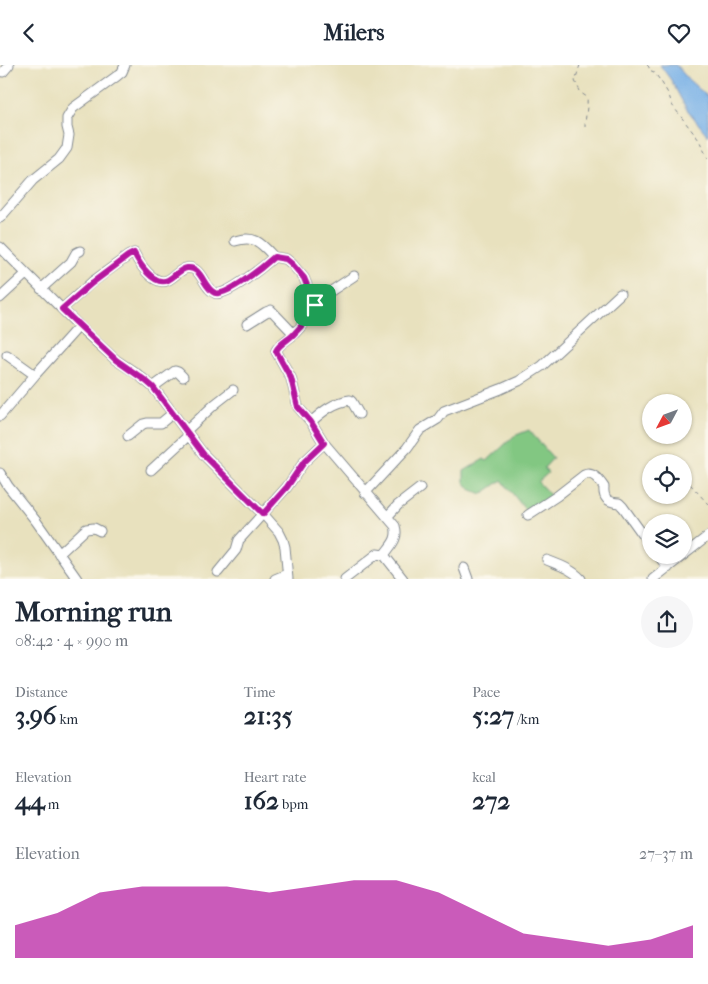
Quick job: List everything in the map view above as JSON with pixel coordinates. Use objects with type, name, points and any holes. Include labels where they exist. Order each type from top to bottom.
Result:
[{"type":"street","points":[[0,218],[33,180],[59,159],[67,148],[69,135],[67,118],[73,108],[122,72],[125,65]]},
{"type":"street","points":[[235,241],[251,239],[265,247],[274,257],[286,259],[304,278],[315,305]]},
{"type":"street","points":[[0,247],[116,360],[153,387],[204,455],[279,532],[285,547],[287,577],[275,579]]},
{"type":"street","points":[[41,289],[71,262],[73,257],[80,251]]},
{"type":"street","points":[[62,309],[92,283],[134,253],[141,265],[153,278],[166,281],[188,267],[194,269],[208,287],[217,293],[222,293],[259,271],[274,257]]},
{"type":"street","points":[[0,298],[26,274]]},
{"type":"street","points":[[354,276],[327,294],[315,305],[294,334],[278,347],[276,351],[291,378],[298,407],[311,422],[324,443],[395,526],[396,538],[384,555]]},
{"type":"street","points":[[365,493],[407,449],[420,430],[438,419],[444,411],[502,389],[519,381],[542,366],[620,294]]},
{"type":"street","points":[[247,324],[271,310],[294,334]]},
{"type":"street","points":[[0,416],[80,326]]},
{"type":"street","points":[[7,355],[35,375]]},
{"type":"street","points":[[153,387],[174,371],[183,377]]},
{"type":"street","points":[[151,469],[215,404],[233,389]]},
{"type":"street","points":[[311,422],[326,409],[350,399],[359,414]]},
{"type":"street","points":[[128,436],[143,424],[161,423],[173,413]]},
{"type":"street","points":[[218,572],[236,550],[238,543],[287,487],[304,462],[324,443]]},
{"type":"street","points":[[0,473],[3,487],[36,521],[75,576],[64,579]]},
{"type":"street","points":[[528,515],[587,473],[592,474],[604,487],[604,495],[608,501],[618,503],[623,507],[642,533]]},
{"type":"street","points":[[387,517],[398,505],[420,488]]},
{"type":"street","points":[[543,498],[549,497],[553,499]]},
{"type":"street","points":[[59,554],[86,529],[94,528],[100,531]]},
{"type":"street","points":[[652,579],[708,536]]},
{"type":"street","points":[[345,579],[377,554],[384,555],[403,579]]},
{"type":"street","points":[[547,559],[567,568],[581,579]]},
{"type":"street","points":[[665,564],[668,568]]},
{"type":"street","points":[[464,568],[468,579]]},
{"type":"path","points":[[580,65],[575,81],[581,93],[586,97],[585,127]]},
{"type":"path","points":[[647,65],[662,83],[672,105],[699,140],[708,159]]},
{"type":"path","points":[[692,485],[708,504]]},
{"type":"green space","points":[[529,430],[553,458],[544,468],[548,473],[538,482],[551,496],[542,504],[526,511],[502,480],[482,494],[470,489],[464,482],[464,471],[484,459],[487,461],[514,436]]},
{"type":"water","points":[[660,65],[676,65],[708,97],[708,136],[686,108],[671,80]]},
{"type":"route","points":[[134,253],[137,260],[153,278],[166,281],[188,267],[194,269],[208,287],[217,293],[222,293],[259,271],[274,257],[286,259],[304,278],[315,305],[294,334],[278,347],[276,351],[291,378],[298,407],[311,422],[324,443],[304,462],[287,487],[263,514],[204,455],[153,387],[116,360],[62,309],[92,283],[134,253]]}]
